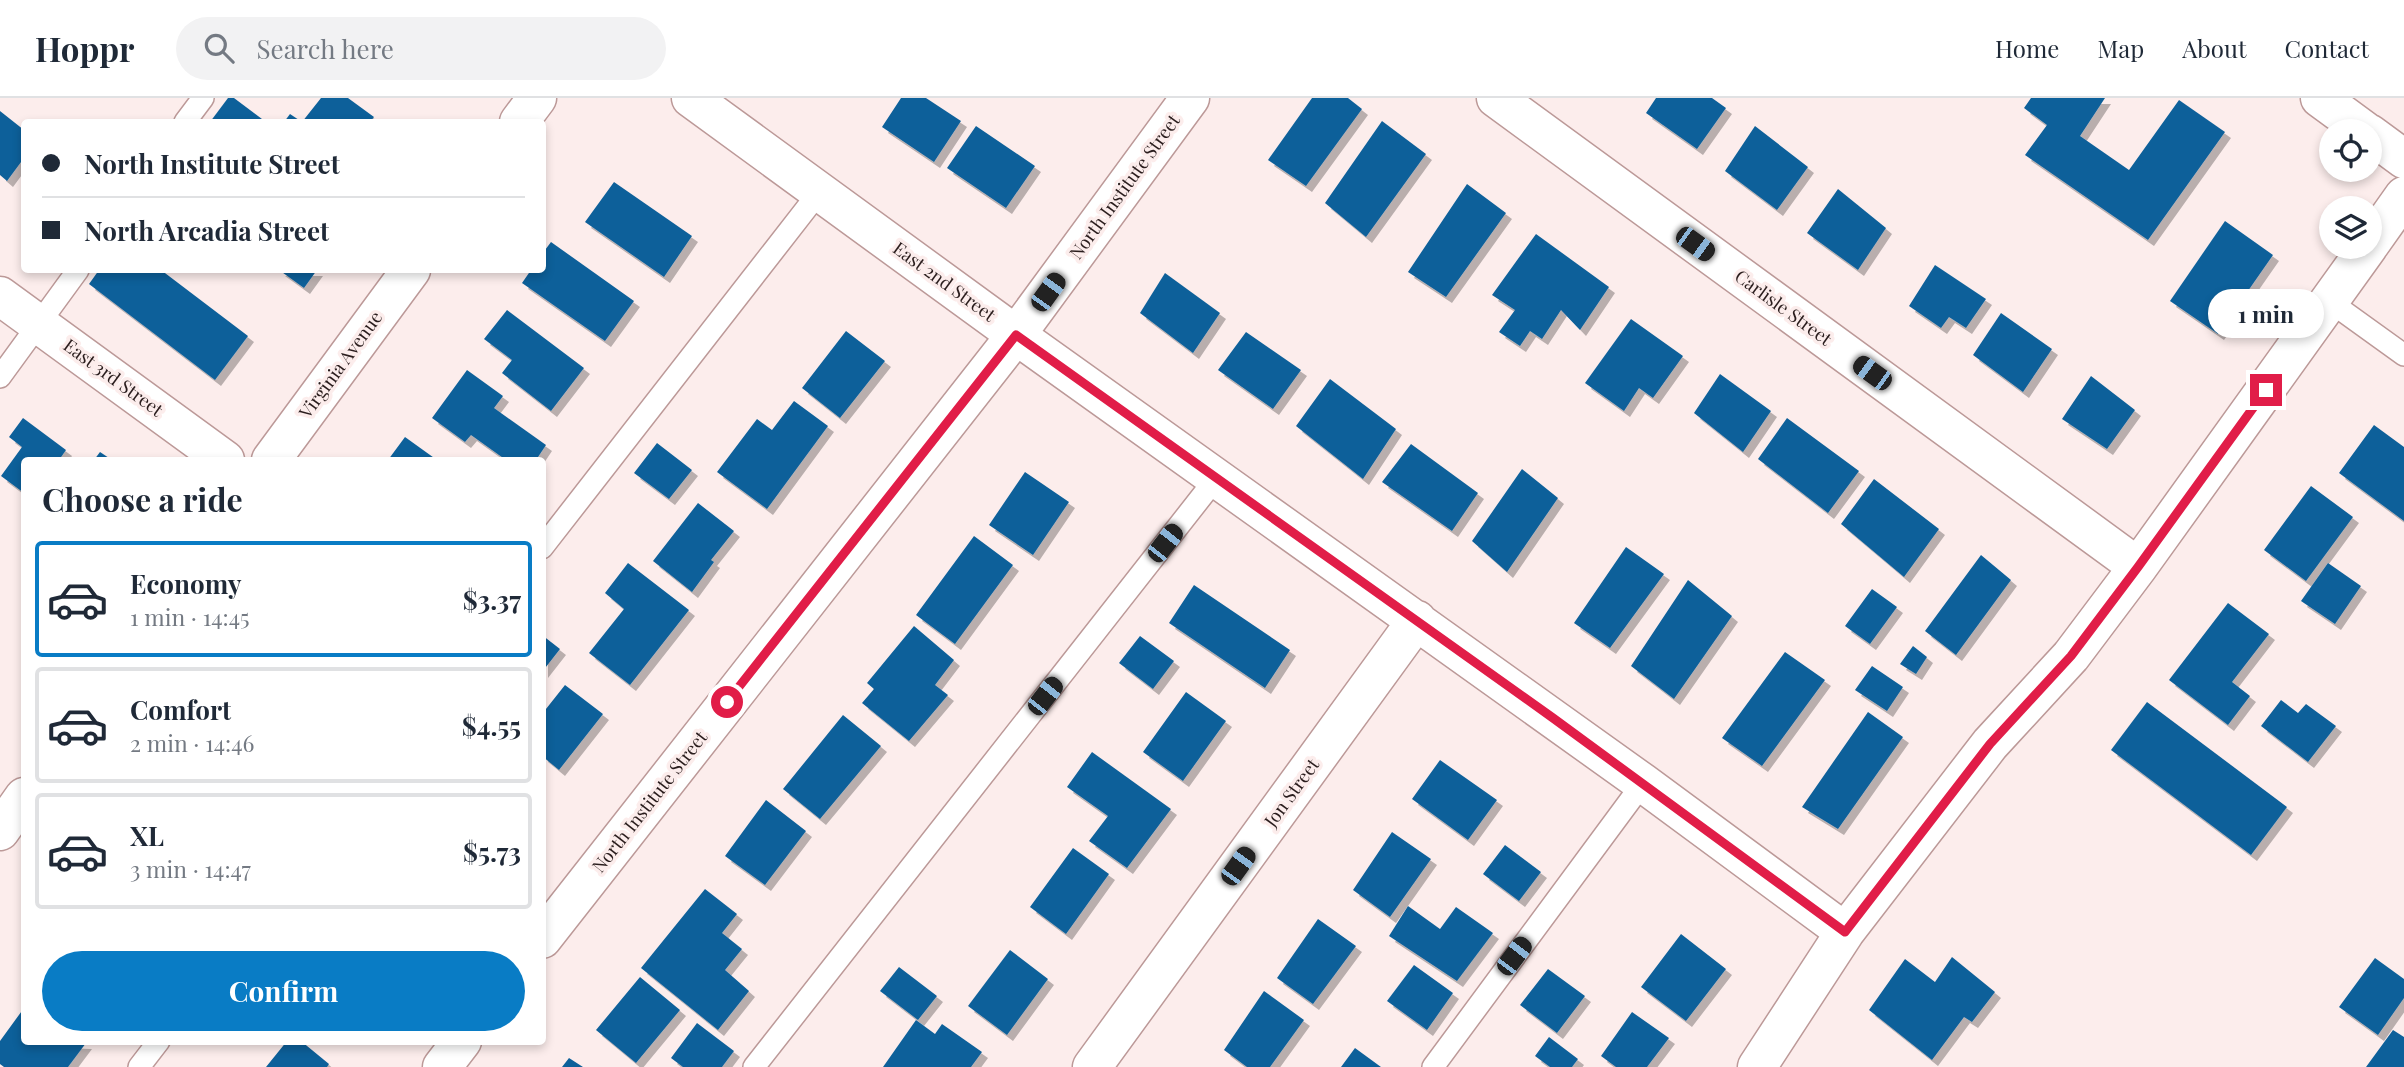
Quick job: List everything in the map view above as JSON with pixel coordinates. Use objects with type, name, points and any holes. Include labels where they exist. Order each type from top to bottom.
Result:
[{"type":"street","points":[[521,119],[537,98]]},
{"type":"street","name":"East 2nd Street","points":[[691,98],[1016,335],[1643,783],[1845,932]]},
{"type":"street","name":"North Institute Street","points":[[546,934],[1016,335],[1190,98]]},
{"type":"street","name":"Carlisle Street","points":[[1496,98],[2138,567]]},
{"type":"street","points":[[2320,98],[2348,119]]},
{"type":"street","points":[[2382,144],[2404,159]]},
{"type":"street","points":[[2382,227],[2404,196]]},
{"type":"street","points":[[1757,1067],[1845,932],[1990,744],[2071,656],[2359,259]]},
{"type":"street","name":"Virginia Avenue","points":[[273,457],[409,273]]},
{"type":"street","name":"East 3rd Street","points":[[0,296],[221,457]]},
{"type":"street","name":"Jon Street","points":[[1092,1067],[1417,620]]},
{"type":"street","points":[[0,831],[21,801]]},
{"type":"street","points":[[442,1067],[459,1045]]},
{"type":"lane","points":[[187,119],[203,98]]},
{"type":"lane","points":[[546,543],[820,191]]},
{"type":"lane","points":[[0,377],[76,273]]},
{"type":"lane","points":[[2329,301],[2404,355]]},
{"type":"lane","points":[[754,1067],[1217,477]]},
{"type":"lane","points":[[1433,1067],[1643,783]]},
{"type":"lane","points":[[139,1067],[156,1045]]},
{"type":"building","points":[[228,98],[234,98],[262,119],[212,119]]},
{"type":"building","points":[[321,98],[348,98],[374,117],[372,119],[304,119]]},
{"type":"building","points":[[901,98],[926,98],[961,121],[934,162],[882,127]]},
{"type":"building","points":[[1312,98],[1348,98],[1362,109],[1306,186],[1268,160]]},
{"type":"building","points":[[1656,98],[1712,98],[1726,108],[1697,149],[1646,113]]},
{"type":"building","points":[[2031,98],[2105,98],[2080,136],[2129,170],[2179,100],[2225,132],[2148,240],[2025,155],[2047,125],[2024,108]]},
{"type":"building","points":[[0,111],[21,128],[21,162],[7,181],[0,175]]},
{"type":"building","points":[[1382,121],[1426,154],[1366,237],[1325,203]]},
{"type":"building","points":[[976,126],[1035,166],[1006,208],[947,168]]},
{"type":"building","points":[[1755,126],[1808,167],[1777,210],[1725,171]]},
{"type":"building","points":[[614,182],[692,236],[664,277],[585,222]]},
{"type":"building","points":[[1467,184],[1506,213],[1446,297],[1408,272]]},
{"type":"building","points":[[1838,189],[1886,228],[1858,270],[1807,233]]},
{"type":"building","points":[[2225,221],[2273,255],[2218,334],[2170,301]]},
{"type":"building","points":[[1536,234],[1609,287],[1580,330],[1561,310],[1542,339],[1530,331],[1520,346],[1499,332],[1515,310],[1492,295]]},
{"type":"building","points":[[551,242],[634,301],[605,341],[522,283],[529,273],[546,273],[546,249]]},
{"type":"building","points":[[1935,265],[1986,299],[1966,328],[1949,317],[1941,328],[1909,306]]},
{"type":"building","points":[[97,273],[165,273],[248,336],[215,380],[89,284]]},
{"type":"building","points":[[283,273],[315,273],[304,288]]},
{"type":"building","points":[[1165,273],[1220,313],[1193,353],[1140,313]]},
{"type":"building","points":[[507,310],[584,368],[551,411],[502,373],[512,360],[484,339]]},
{"type":"building","points":[[2001,313],[2052,349],[2023,392],[1973,355]]},
{"type":"building","points":[[1631,319],[1683,356],[1653,398],[1639,388],[1624,411],[1585,383]]},
{"type":"building","points":[[846,331],[885,361],[840,418],[802,388]]},
{"type":"building","points":[[1246,332],[1301,370],[1273,409],[1218,370]]},
{"type":"building","points":[[467,370],[503,396],[494,408],[546,445],[538,457],[502,457],[471,435],[465,442],[432,418]]},
{"type":"building","points":[[1720,374],[1771,411],[1743,452],[1694,413]]},
{"type":"building","points":[[2091,376],[2135,410],[2107,449],[2062,419]]},
{"type":"building","points":[[1330,379],[1396,429],[1363,479],[1296,426]]},
{"type":"building","points":[[794,401],[828,426],[767,509],[717,472],[757,419],[772,430]]},
{"type":"building","points":[[23,418],[66,450],[61,457],[21,457],[21,491],[1,476],[22,447],[9,437]]},
{"type":"building","points":[[1787,418],[1859,471],[1828,513],[1758,459]]},
{"type":"building","points":[[2374,425],[2404,447],[2404,521],[2339,473]]},
{"type":"building","points":[[405,437],[433,457],[390,457]]},
{"type":"building","points":[[657,443],[692,470],[669,499],[634,473]]},
{"type":"building","points":[[1411,444],[1478,493],[1452,531],[1382,482]]},
{"type":"building","points":[[1522,469],[1558,498],[1507,572],[1472,541]]},
{"type":"building","points":[[1025,472],[1069,502],[1033,555],[989,525]]},
{"type":"building","points":[[1874,479],[1939,529],[1904,577],[1841,524]]},
{"type":"building","points":[[2311,486],[2353,517],[2306,581],[2264,550]]},
{"type":"building","points":[[698,503],[734,531],[711,560],[714,562],[692,592],[653,561]]},
{"type":"building","points":[[974,536],[1013,565],[955,644],[916,615]]},
{"type":"building","points":[[1626,547],[1664,574],[1610,648],[1574,623]]},
{"type":"building","points":[[1981,555],[2011,580],[1956,655],[1925,631]]},
{"type":"building","points":[[628,563],[689,610],[630,685],[589,653],[624,609],[605,593]]},
{"type":"building","points":[[2328,563],[2361,586],[2335,624],[2301,601]]},
{"type":"building","points":[[1688,580],[1732,616],[1674,699],[1631,666]]},
{"type":"building","points":[[1194,585],[1290,650],[1265,688],[1169,623]]},
{"type":"building","points":[[1872,589],[1897,607],[1870,644],[1845,626]]},
{"type":"building","points":[[2228,603],[2269,634],[2232,682],[2250,696],[2228,725],[2169,680]]},
{"type":"building","points":[[914,626],[954,660],[935,685],[948,695],[909,741],[862,703],[874,689],[867,683]]},
{"type":"building","points":[[1140,636],[1174,661],[1153,689],[1119,663]]},
{"type":"building","points":[[546,638],[560,649],[546,667]]},
{"type":"building","points":[[1913,646],[1927,657],[1916,674],[1900,664]]},
{"type":"building","points":[[1785,652],[1825,680],[1762,766],[1722,738]]},
{"type":"building","points":[[1872,666],[1903,687],[1887,711],[1855,690]]},
{"type":"building","points":[[565,685],[603,714],[559,770],[546,759],[546,709]]},
{"type":"building","points":[[1186,692],[1226,721],[1183,781],[1143,752]]},
{"type":"building","points":[[2281,700],[2298,713],[2306,704],[2336,726],[2308,762],[2261,726]]},
{"type":"building","points":[[2147,702],[2287,807],[2251,855],[2111,750]]},
{"type":"building","points":[[1868,712],[1903,737],[1838,829],[1802,807]]},
{"type":"building","points":[[843,715],[881,746],[820,819],[783,789]]},
{"type":"building","points":[[1092,752],[1171,809],[1127,868],[1089,841],[1108,816],[1067,787]]},
{"type":"building","points":[[1440,760],[1497,800],[1468,840],[1412,799]]},
{"type":"building","points":[[766,800],[806,831],[765,885],[725,856]]},
{"type":"building","points":[[1392,832],[1431,859],[1390,917],[1353,890]]},
{"type":"building","points":[[1505,845],[1541,872],[1519,901],[1483,874]]},
{"type":"building","points":[[1073,848],[1109,874],[1066,934],[1030,907]]},
{"type":"building","points":[[705,889],[737,914],[722,933],[742,949],[725,970],[749,991],[718,1030],[641,968]]},
{"type":"building","points":[[1408,906],[1440,929],[1456,907],[1493,933],[1457,981],[1389,936]]},
{"type":"building","points":[[1318,919],[1356,946],[1313,1004],[1277,978]]},
{"type":"building","points":[[1681,934],[1726,969],[1686,1021],[1641,987]]},
{"type":"building","points":[[1010,950],[1048,979],[1007,1035],[968,1006]]},
{"type":"building","points":[[1952,957],[1995,992],[1972,1022],[1964,1017],[1932,1060],[1869,1010],[1905,959],[1935,982]]},
{"type":"building","points":[[2375,958],[2404,979],[2404,998],[2378,1035],[2339,1007]]},
{"type":"building","points":[[1414,965],[1453,993],[1427,1030],[1387,1001]]},
{"type":"building","points":[[899,967],[937,996],[918,1020],[880,991]]},
{"type":"building","points":[[1548,969],[1585,996],[1557,1033],[1520,1005]]},
{"type":"building","points":[[640,977],[680,1010],[636,1063],[596,1030]]},
{"type":"building","points":[[1264,991],[1304,1020],[1270,1067],[1247,1067],[1224,1050]]},
{"type":"building","points":[[21,1012],[21,1045],[84,1045],[68,1067],[4,1067],[0,1064],[0,1041]]},
{"type":"building","points":[[1632,1012],[1669,1038],[1647,1067],[1616,1067],[1601,1056]]},
{"type":"building","points":[[916,1020],[935,1034],[942,1024],[982,1052],[971,1067],[883,1067]]},
{"type":"building","points":[[697,1023],[734,1051],[722,1067],[683,1067],[671,1058]]},
{"type":"building","points":[[2393,1030],[2404,1037],[2404,1067],[2366,1067]]},
{"type":"building","points":[[1549,1037],[1578,1059],[1572,1067],[1550,1067],[1535,1056]]},
{"type":"building","points":[[284,1045],[306,1045],[329,1064],[327,1067],[266,1067]]},
{"type":"building","points":[[1355,1048],[1381,1067],[1341,1067]]},
{"type":"building","points":[[569,1058],[583,1067],[562,1067]]},
{"type":"route","points":[[727,702],[1016,335],[1417,620],[1845,932],[1990,744],[2071,656],[2266,390]]}]
